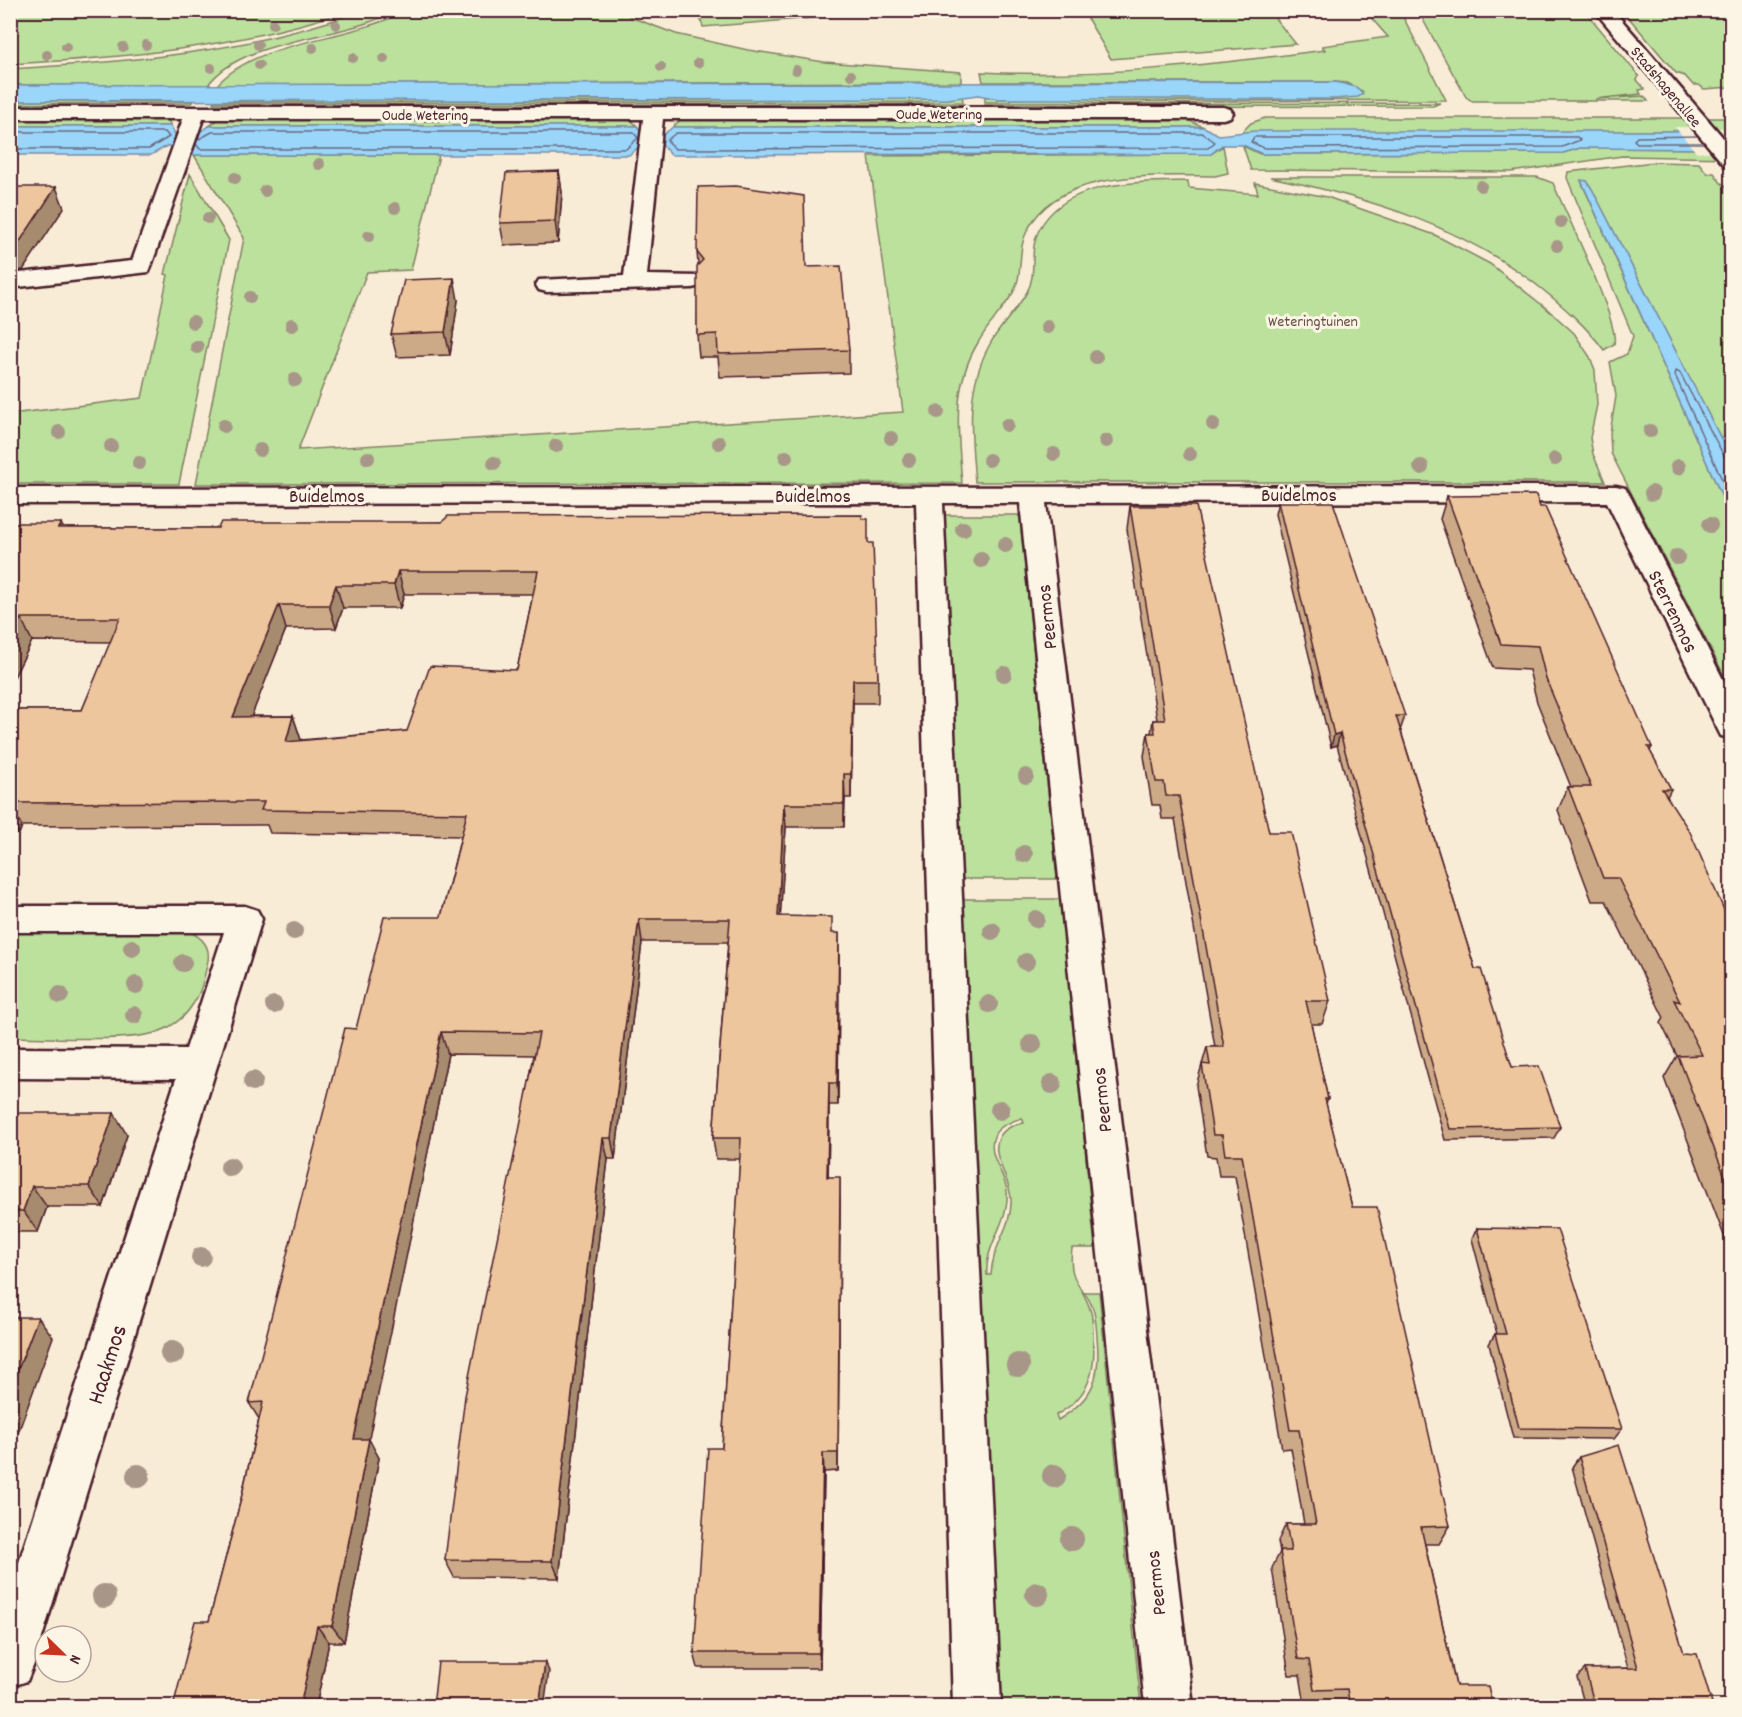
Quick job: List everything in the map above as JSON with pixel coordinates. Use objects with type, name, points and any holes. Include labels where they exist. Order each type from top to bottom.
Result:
[{"type":"street","name":"Stadshagenallee","points":[[1603,10],[1731,162]]},
{"type":"street","name":"Oude Wetering","points":[[10,113],[193,122],[654,121],[1223,113]]},
{"type":"street","points":[[635,281],[654,121]]},
{"type":"street","points":[[10,281],[141,267],[178,155],[193,122]]},
{"type":"street","points":[[547,285],[692,281]]},
{"type":"street","points":[[929,494],[977,1707]]},
{"type":"street","name":"Peermos","points":[[1032,494],[1169,1707]]},
{"type":"street","name":"Buidelmos","points":[[10,496],[1616,494]]},
{"type":"street","name":"Sterrenmos","points":[[1616,494],[1731,728]]},
{"type":"street","name":"Haakmos","points":[[10,919],[245,920],[10,1664]]},
{"type":"street","points":[[10,1064],[201,1064]]},
{"type":"green space","points":[[407,10],[621,11],[633,18],[676,34],[748,50],[824,62],[961,72],[961,82],[217,85],[235,70],[256,58],[281,49],[359,29]]},
{"type":"green space","points":[[10,11],[347,11],[265,34],[181,49],[11,64]]},
{"type":"green space","points":[[361,11],[395,11],[373,21],[269,48],[245,57],[224,69],[208,85],[11,85],[10,69],[99,63],[232,46],[319,25]]},
{"type":"green space","points":[[698,11],[872,11],[873,13],[703,27]]},
{"type":"green space","points":[[1083,11],[1269,11],[1296,44],[1111,59]]},
{"type":"green space","points":[[1365,11],[1400,11],[1446,100],[985,102],[985,96],[999,99],[1362,91],[1347,83],[1336,82],[983,82],[981,72],[1068,73],[1153,69],[1325,50],[1322,46],[1388,37]]},
{"type":"green space","points":[[1418,11],[1585,11],[1639,76],[1637,80],[1645,89],[1639,90],[1641,94],[1595,99],[1644,96],[1648,101],[1472,101],[1466,97]]},
{"type":"green space","points":[[1623,11],[1731,11],[1731,87],[1704,89],[1699,85],[1693,85],[1685,76],[1676,73]]},
{"type":"green space","points":[[962,96],[963,102],[213,103],[214,101],[948,99]]},
{"type":"green space","points":[[10,101],[193,101],[191,103],[11,104]]},
{"type":"green space","points":[[1440,103],[1433,106],[986,107],[985,104]]},
{"type":"green space","points":[[964,104],[964,107],[211,108],[213,105]]},
{"type":"green space","points":[[1265,118],[1732,118],[1731,131],[1241,133],[1251,123]]},
{"type":"green space","points":[[630,119],[637,126],[209,126],[218,120]]},
{"type":"green space","points":[[681,119],[1185,119],[1204,127],[673,127]]},
{"type":"green space","points":[[10,120],[168,120],[171,126],[11,126]]},
{"type":"green space","points":[[1223,146],[1228,173],[1215,176],[1138,177],[1111,180],[1085,186],[1061,196],[1042,211],[1027,231],[1024,239],[1015,288],[986,329],[970,358],[964,375],[958,410],[962,483],[196,484],[244,238],[194,155],[439,155],[411,270],[367,272],[298,450],[903,412],[869,156],[1211,154]]},
{"type":"green space","points":[[1243,146],[1260,154],[1563,153],[1580,148],[1731,149],[1732,158],[1622,156],[1511,172],[1251,170]]},
{"type":"green space","points":[[1654,162],[1699,163],[1707,173],[1714,173],[1721,183],[1731,189],[1731,458],[1592,189],[1587,181],[1581,181],[1731,517],[1731,689],[1611,453],[1610,433],[1616,396],[1610,362],[1627,354],[1633,336],[1567,178],[1568,172]]},
{"type":"green space","points":[[190,174],[229,240],[179,484],[11,484],[11,414],[142,398],[168,275],[165,274]]},
{"type":"green space","points":[[1270,177],[1537,177],[1553,183],[1609,313],[1614,332],[1614,344],[1604,350],[1583,325],[1542,289],[1479,247],[1413,217],[1378,205],[1343,194]]},
{"type":"green space","name":"Weteringtuinen","points":[[1188,181],[1189,188],[1258,194],[1255,183],[1327,197],[1435,235],[1490,264],[1574,333],[1590,357],[1595,370],[1597,405],[1590,438],[1593,454],[1605,482],[975,482],[971,429],[973,395],[977,378],[990,344],[1027,292],[1032,277],[1036,238],[1051,213],[1066,201],[1085,192],[1105,187],[1127,183]]},
{"type":"green space","points":[[944,515],[1018,515],[1020,518],[1057,879],[959,879]]},
{"type":"green space","points":[[960,899],[1060,899],[1095,1248],[1072,1248],[1071,1260],[1076,1281],[1092,1315],[1094,1350],[1091,1373],[1088,1383],[1076,1401],[1056,1415],[1058,1420],[1080,1404],[1092,1386],[1096,1375],[1098,1351],[1096,1325],[1093,1308],[1084,1292],[1099,1292],[1141,1706],[1001,1706]],"holes":[[[1022,1118],[1024,1123],[1006,1129],[998,1140],[998,1157],[1009,1187],[1011,1203],[1008,1221],[995,1255],[991,1275],[987,1275],[989,1254],[1007,1202],[1006,1184],[994,1156],[993,1141],[995,1134],[1003,1126]]]},
{"type":"green space","points":[[10,930],[186,931],[205,943],[208,959],[200,990],[190,1009],[178,1021],[158,1032],[107,1038],[11,1037]]},
{"type":"water","points":[[1336,82],[1356,87],[1363,94],[1358,97],[1334,99],[999,99],[978,95],[948,99],[10,101],[11,85]]},
{"type":"water","points":[[11,126],[171,126],[175,134],[196,134],[209,126],[637,126],[643,134],[664,134],[673,127],[1204,127],[1219,135],[1254,131],[1732,131],[1731,149],[1580,148],[1563,153],[1262,154],[1243,145],[1222,145],[1211,154],[671,155],[663,146],[640,146],[629,155],[194,155],[190,146],[167,146],[151,155],[11,155]]},
{"type":"water","points":[[1581,180],[1587,181],[1592,189],[1731,458],[1731,517]]},
{"type":"pier","points":[[1675,127],[1732,128],[1732,152],[1696,152]]},
{"type":"building","points":[[559,171],[555,221],[500,223],[506,173]]},
{"type":"building","points":[[736,186],[804,196],[806,267],[841,266],[849,350],[718,354],[717,334],[697,335],[697,266],[703,260],[697,252],[698,187]]},
{"type":"building","points":[[10,187],[56,187],[15,249],[10,250]]},
{"type":"building","points":[[454,278],[445,332],[391,334],[404,280]]},
{"type":"building","points":[[1536,495],[1540,507],[1545,507],[1652,747],[1648,747],[1671,789],[1662,789],[1690,832],[1731,926],[1731,1192],[1678,1056],[1702,1055],[1674,1000],[1680,1002],[1618,878],[1603,878],[1568,787],[1591,787],[1546,679],[1538,646],[1501,644],[1447,496]]},
{"type":"building","points":[[1278,502],[1333,502],[1405,716],[1396,716],[1475,969],[1481,969],[1512,1067],[1539,1066],[1560,1127],[1450,1129],[1340,733],[1334,735]]},
{"type":"building","points":[[1130,506],[1196,506],[1269,832],[1291,832],[1330,1001],[1306,1001],[1328,1099],[1325,1099],[1352,1207],[1377,1207],[1450,1526],[1421,1527],[1456,1686],[1488,1686],[1493,1707],[1350,1707],[1347,1689],[1314,1690],[1309,1660],[1298,1659],[1280,1551],[1291,1551],[1286,1524],[1316,1524],[1299,1430],[1290,1430],[1242,1155],[1225,1155],[1222,1135],[1213,1135],[1202,1064],[1210,1065],[1207,1047],[1224,1047],[1179,796],[1166,796],[1164,782],[1156,782],[1148,733],[1155,733],[1153,720],[1165,720]]},
{"type":"building","points":[[862,515],[862,519],[868,519],[868,543],[873,543],[878,680],[853,680],[851,774],[844,774],[844,804],[784,804],[778,916],[832,917],[832,933],[839,933],[837,1083],[829,1083],[827,1177],[840,1177],[838,1453],[823,1453],[819,1653],[694,1653],[708,1448],[722,1448],[741,1138],[713,1138],[730,919],[639,919],[611,1138],[603,1138],[552,1561],[445,1560],[465,1396],[539,1033],[441,1032],[354,1439],[369,1439],[332,1626],[317,1626],[300,1707],[173,1707],[195,1621],[209,1621],[241,1499],[263,1402],[249,1403],[345,1028],[356,1029],[384,917],[441,917],[467,813],[261,810],[264,802],[10,803],[10,710],[82,710],[120,618],[21,618],[10,638],[10,523],[61,523],[58,528],[218,528],[221,522],[442,522],[448,516]],"holes":[[[398,571],[538,571],[517,670],[430,666],[407,731],[286,742],[293,716],[233,717],[279,605],[329,605],[336,585],[394,585]]]},
{"type":"building","points":[[10,1113],[114,1113],[89,1186],[32,1186],[23,1211],[10,1211]]},
{"type":"building","points":[[1477,1228],[1557,1229],[1622,1429],[1519,1428],[1495,1334],[1506,1334]]},
{"type":"building","points":[[10,1317],[38,1317],[10,1390]]},
{"type":"building","points":[[1619,1445],[1684,1653],[1697,1654],[1713,1707],[1595,1707],[1585,1669],[1638,1668],[1579,1457]]},
{"type":"building","points":[[438,1662],[545,1662],[539,1707],[433,1707]]}]
